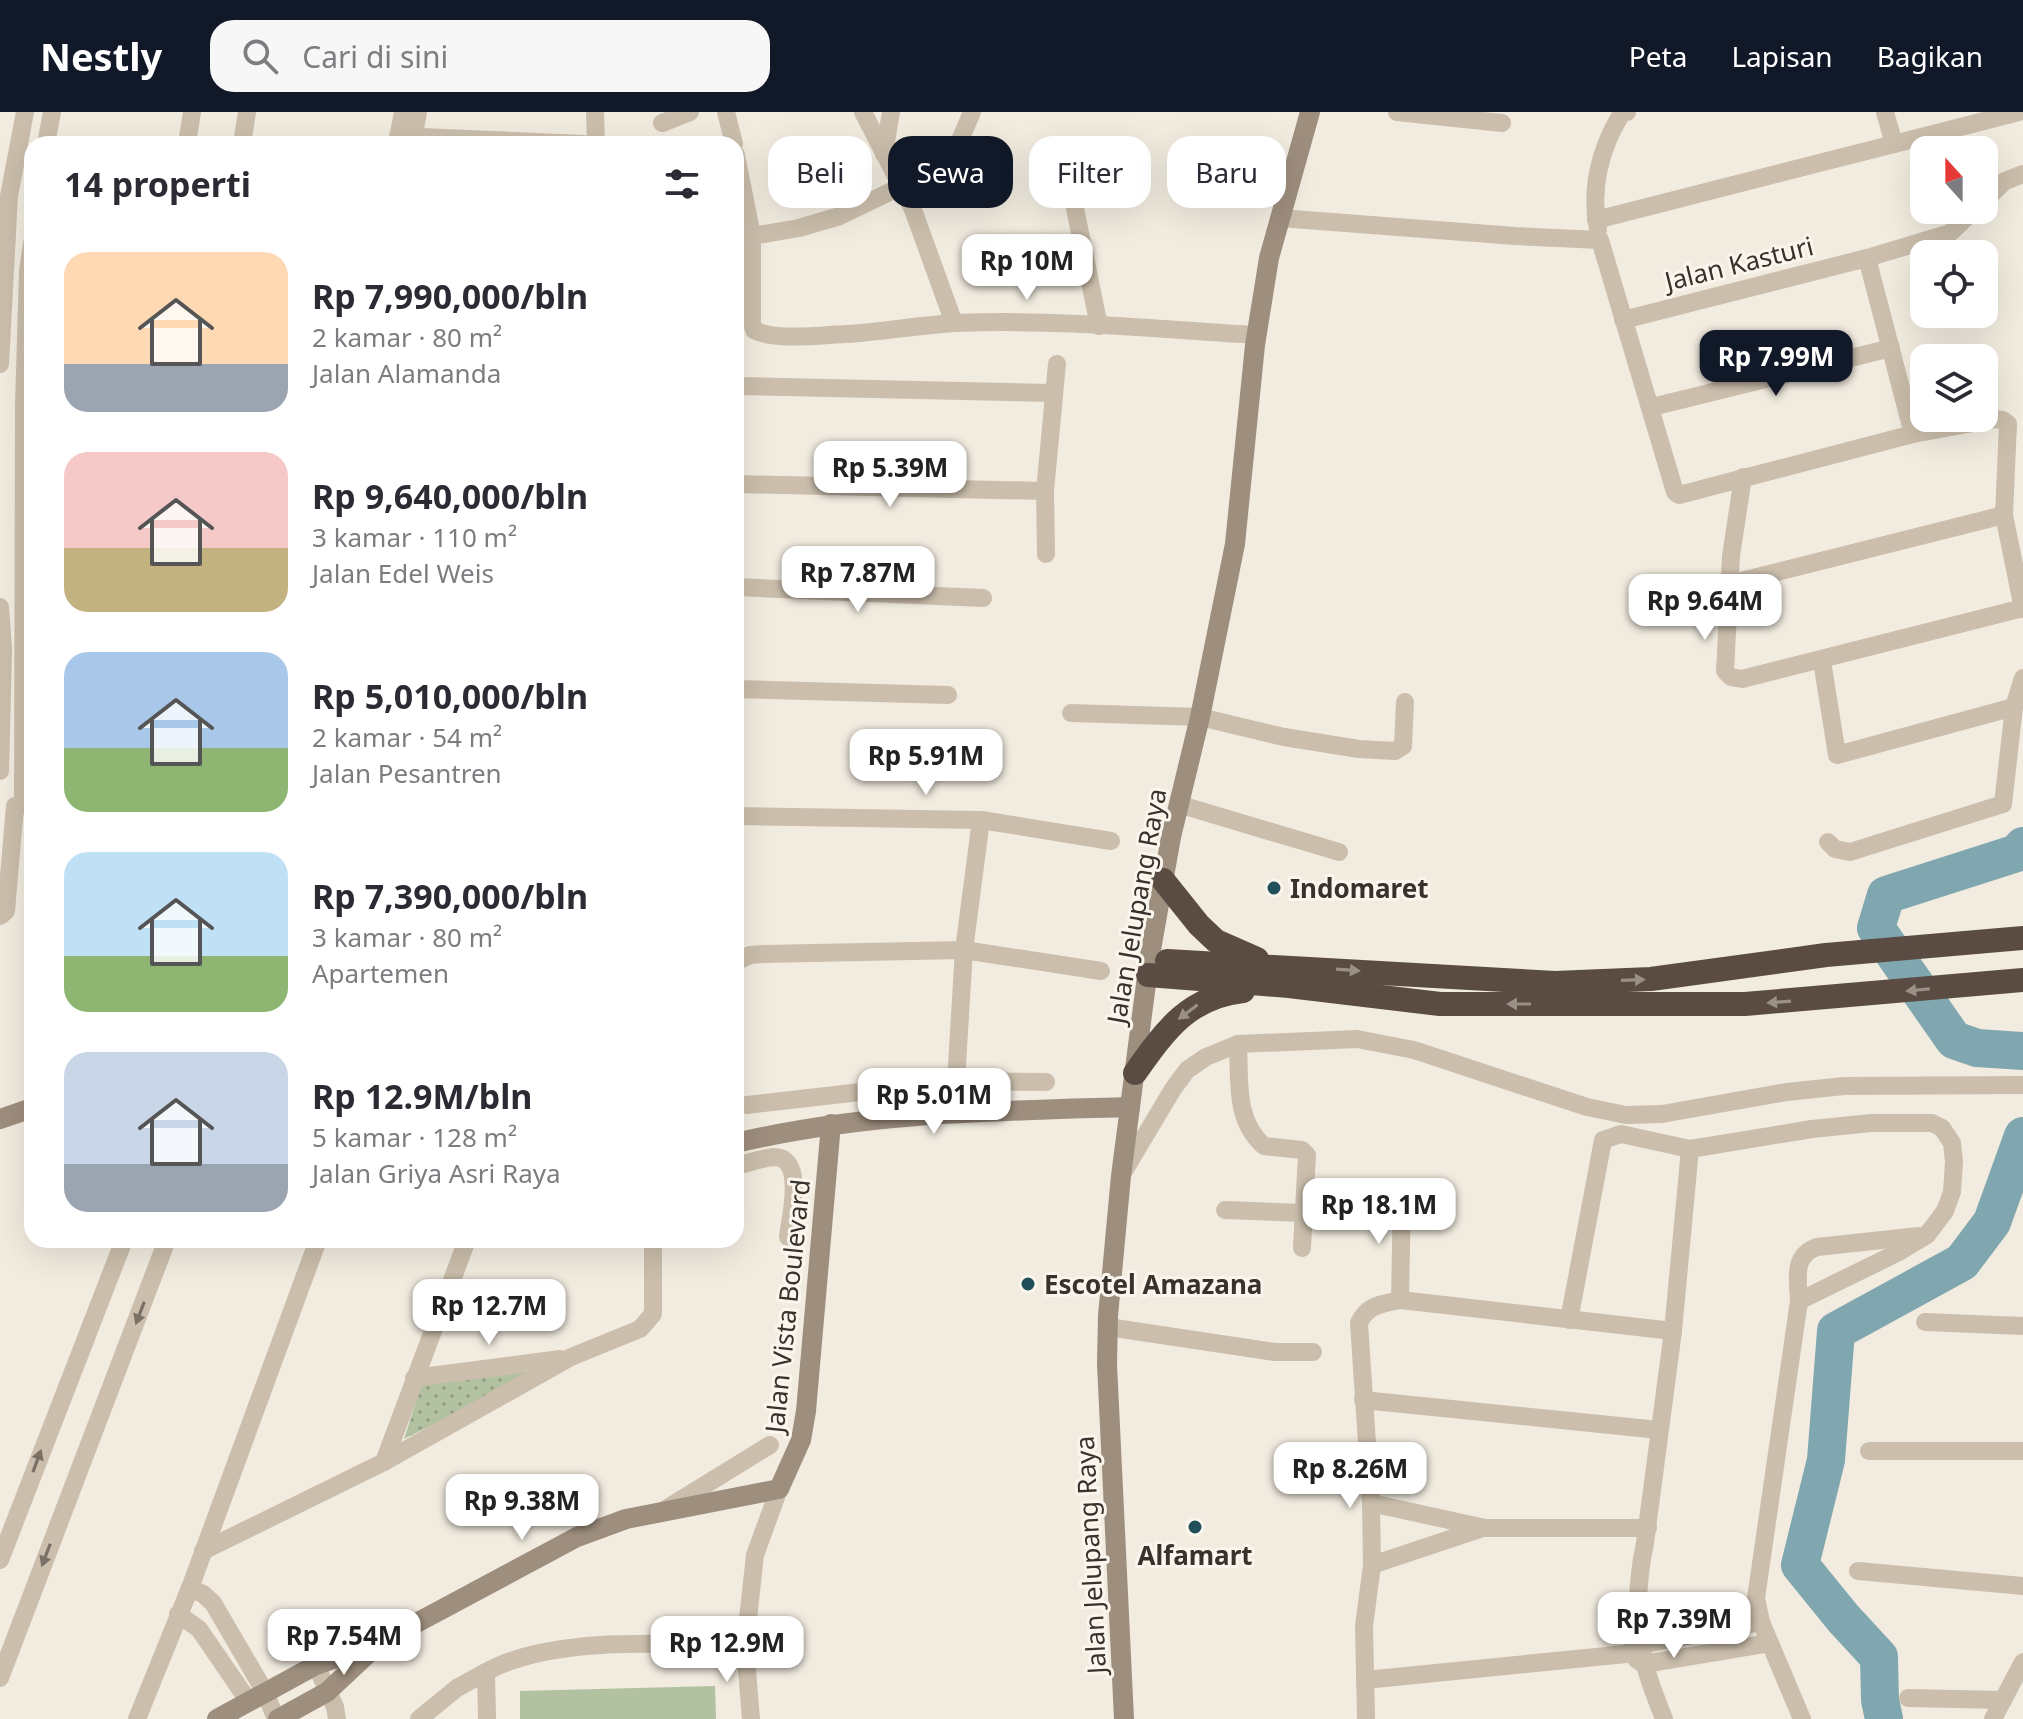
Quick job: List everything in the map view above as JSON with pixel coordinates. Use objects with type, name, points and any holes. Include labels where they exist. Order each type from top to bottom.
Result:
[{"type":"highway","points":[[1163,880],[1216,941],[1270,965]]},
{"type":"highway","points":[[1148,968],[1270,965],[1555,983],[1651,979],[1826,955],[2023,938]]},
{"type":"highway","points":[[1148,968],[1440,1004],[1745,1004],[2023,980]]},
{"type":"highway","points":[[1135,1073],[1163,1034],[1190,1008],[1221,993],[1289,986]]},
{"type":"street","points":[[0,364],[3,343],[4,196],[25,112]]},
{"type":"street","points":[[48,136],[52,112]]},
{"type":"street","points":[[188,136],[192,112]]},
{"type":"street","points":[[243,136],[247,112]]},
{"type":"street","points":[[403,112],[405,136]]},
{"type":"street","points":[[407,136],[418,112]]},
{"type":"street","points":[[595,112],[596,136]]},
{"type":"street","points":[[662,123],[690,112]]},
{"type":"street","points":[[726,112],[732,136]]},
{"type":"street","points":[[863,112],[888,161]]},
{"type":"street","points":[[884,154],[891,112]]},
{"type":"street","points":[[962,136],[972,112]]},
{"type":"street","name":"Jalan Jelupang Raya","points":[[1124,1719],[1111,1485],[1108,1327],[1121,1176],[1148,968],[1163,880],[1235,544],[1256,335],[1269,258],[1310,112]]},
{"type":"street","points":[[1397,112],[1502,123]]},
{"type":"street","points":[[1627,112],[1622,113],[1613,126],[1603,152],[1595,184],[1596,220],[1675,492],[1684,494],[1743,477],[1913,434],[2003,420],[2008,424],[2004,515],[2023,608],[1822,661],[1742,679],[1731,677],[1725,671],[1729,584],[1743,477]]},
{"type":"street","points":[[1885,112],[1894,144]]},
{"type":"street","points":[[1596,220],[2019,112]]},
{"type":"street","points":[[1998,188],[2005,181],[2023,174]]},
{"type":"street","points":[[752,236],[799,228],[840,216],[888,193]]},
{"type":"street","points":[[744,196],[752,236],[752,323],[754,330],[761,334],[805,336],[880,332],[954,323],[1099,326],[1256,335]]},
{"type":"street","points":[[912,208],[954,323]]},
{"type":"street","points":[[1075,208],[1099,326]]},
{"type":"street","points":[[1280,218],[1600,240]]},
{"type":"street","name":"Jalan Kasturi","points":[[1623,320],[1867,258],[1950,233],[1959,224]]},
{"type":"street","points":[[1867,258],[1913,434]]},
{"type":"street","points":[[3,343],[24,345]]},
{"type":"street","points":[[1652,407],[1891,348]]},
{"type":"street","points":[[1046,554],[1045,491],[1057,364]]},
{"type":"street","points":[[744,386],[1053,393]]},
{"type":"street","points":[[744,484],[1045,491]]},
{"type":"street","points":[[1729,584],[2004,515]]},
{"type":"street","points":[[744,587],[983,598]]},
{"type":"street","points":[[0,607],[0,768],[24,769]]},
{"type":"street","points":[[1822,661],[1837,755],[2014,707]]},
{"type":"street","points":[[1828,842],[1835,849],[1850,852],[2003,804],[2014,707],[2023,678]]},
{"type":"street","points":[[744,689],[948,695]]},
{"type":"street","points":[[1071,713],[1200,717],[1284,737],[1359,749],[1395,751],[1403,746],[1405,702]]},
{"type":"street","points":[[0,916],[6,911],[18,806],[24,784]]},
{"type":"street","points":[[1178,804],[1339,852]]},
{"type":"street","points":[[744,816],[981,820],[1111,841]]},
{"type":"street","points":[[956,1081],[964,950],[981,820]]},
{"type":"street","points":[[744,955],[964,950],[1101,971]]},
{"type":"street","points":[[1121,1176],[1187,1070],[1206,1057],[1238,1044],[1357,1039],[1414,1050],[1587,1107],[1626,1115],[1662,1114],[1787,1092],[1844,1086],[2023,1085]]},
{"type":"street","points":[[1238,1044],[1241,1106],[1247,1128],[1264,1146],[1302,1150],[1307,1155],[1302,1248]]},
{"type":"street","points":[[747,1105],[956,1081],[1046,1082]]},
{"type":"street","points":[[744,1141],[831,1124],[958,1112],[1130,1107]]},
{"type":"street","points":[[0,1119],[24,1111]]},
{"type":"street","points":[[1569,1320],[1603,1140],[1621,1134],[1690,1149],[1812,1129],[1871,1123],[1932,1123],[1942,1128],[1948,1135],[1954,1161],[1952,1192],[1945,1211],[1927,1235],[1799,1301]]},
{"type":"street","name":"Jalan Vista Boulevard","points":[[779,1489],[801,1440],[806,1411],[831,1124]]},
{"type":"street","points":[[1664,1719],[1644,1664],[1633,1649],[1639,1575],[1648,1528],[1673,1331],[1690,1149]]},
{"type":"street","points":[[744,1164],[775,1157],[784,1159],[790,1166],[795,1177],[788,1237]]},
{"type":"street","points":[[1400,1300],[1402,1193]]},
{"type":"street","points":[[1225,1210],[1304,1213]]},
{"type":"street","points":[[1802,1719],[1761,1622],[1756,1598],[1799,1301],[1797,1264],[1806,1251],[1817,1247],[1927,1235]]},
{"type":"street","points":[[0,1560],[121,1248]]},
{"type":"street","points":[[0,1678],[164,1248]]},
{"type":"street","points":[[137,1719],[190,1588],[315,1248]]},
{"type":"street","points":[[384,1462],[464,1248]]},
{"type":"street","points":[[203,1551],[384,1462],[571,1357],[640,1329],[653,1314],[653,1248]]},
{"type":"street","points":[[1366,1719],[1364,1626],[1372,1565],[1359,1323],[1364,1312],[1376,1305],[1400,1300],[1673,1331]]},
{"type":"street","points":[[1925,1322],[2023,1326]]},
{"type":"street","points":[[1108,1327],[1274,1352],[1313,1352]]},
{"type":"street","points":[[414,1378],[571,1357]]},
{"type":"street","points":[[1363,1400],[1659,1430]]},
{"type":"street","points":[[664,1511],[770,1445]]},
{"type":"street","points":[[1869,1451],[2023,1451]]},
{"type":"street","points":[[217,1719],[316,1665],[379,1643],[577,1537],[626,1519],[779,1489]]},
{"type":"street","points":[[751,1719],[745,1646],[755,1555],[779,1489]]},
{"type":"street","points":[[1371,1503],[1485,1528],[1648,1528]]},
{"type":"street","points":[[1372,1565],[1485,1528]]},
{"type":"street","points":[[1858,1571],[2023,1586]]},
{"type":"street","points":[[190,1588],[213,1603],[257,1697]]},
{"type":"street","points":[[178,1614],[199,1629],[277,1719],[327,1692],[379,1643]]},
{"type":"street","points":[[1365,1680],[1633,1649],[1761,1622]]},
{"type":"street","points":[[419,1719],[457,1688],[501,1664],[535,1653],[636,1643],[745,1646]]},
{"type":"street","points":[[1644,1664],[1770,1643]]},
{"type":"street","points":[[1993,1719],[2023,1662]]},
{"type":"street","points":[[316,1665],[335,1707],[337,1719]]},
{"type":"street","points":[[486,1672],[487,1719]]},
{"type":"street","points":[[1908,1698],[2003,1700]]},
{"type":"green space","points":[[571,1356],[404,1439],[423,1380]]},
{"type":"green space","points":[[715,1686],[716,1719],[520,1719],[520,1691]]},
{"type":"waterway","points":[[2023,846],[2017,853],[1886,895],[1876,928],[1954,1040],[1977,1048],[2023,1051]]},
{"type":"waterway","points":[[1884,1719],[1880,1700],[1879,1657],[1800,1565],[1826,1460],[1836,1331],[1962,1262],[1992,1222],[2023,1136]]},
{"type":"place","name":"Indomaret","points":[[1274,888]]},
{"type":"place","name":"Escotel Amazana","points":[[1028,1284]]},
{"type":"place","name":"Alfamart","points":[[1195,1527]]}]
